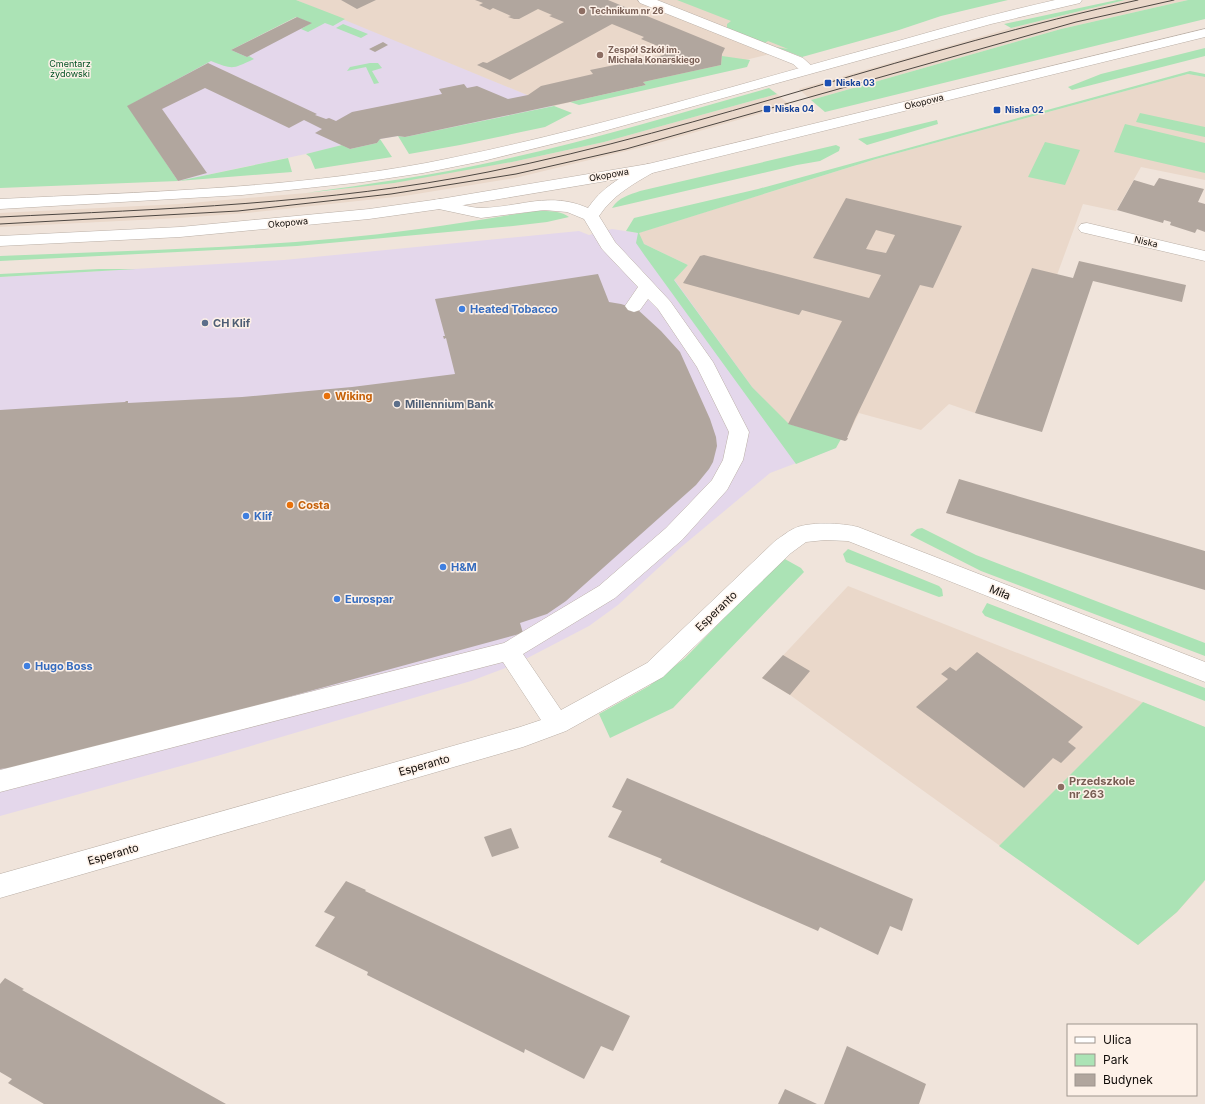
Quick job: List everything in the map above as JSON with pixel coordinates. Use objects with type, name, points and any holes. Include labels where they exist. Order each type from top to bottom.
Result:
[{"type":"main road","points":[[645,0],[798,61],[808,69]]},
{"type":"main road","points":[[0,204],[202,194],[307,184],[401,171],[480,156],[612,124],[998,17],[1075,0]]},
{"type":"main road","name":"Okopowa","points":[[0,241],[180,232],[247,227],[369,214],[440,204],[648,169],[1205,33]]},
{"type":"main road","points":[[591,216],[610,191],[648,169]]},
{"type":"main road","points":[[0,781],[510,651],[607,592],[674,534],[720,485],[733,460],[739,432],[709,372],[664,305],[608,245],[591,216],[574,208],[561,205],[544,205],[481,213],[440,204]]},
{"type":"main road","name":"Niska","points":[[1087,228],[1205,256]]},
{"type":"main road","points":[[634,306],[647,287]]},
{"type":"main road","name":"Miła","points":[[793,539],[800,534],[824,532],[850,533],[1205,672]]},
{"type":"main road","name":"Esperanto","points":[[0,886],[523,737],[557,724],[655,670],[793,539]]},
{"type":"main road","points":[[510,651],[516,664],[557,724]]},
{"type":"shaded area","name":"Zespół Szkół im. Michała Konarskiego","points":[[296,0],[994,0],[554,106]]},
{"type":"shaded area","points":[[1125,0],[1188,0],[1061,29],[811,100],[799,89],[1011,28]]},
{"type":"shaded area","points":[[316,8],[554,106],[405,137],[398,136],[380,139],[377,143],[350,149],[341,145],[329,149],[178,181],[127,106],[231,50]]},
{"type":"shaded area","points":[[1188,74],[1205,77],[1205,180],[1141,167],[1116,211],[1083,204],[1057,275],[1032,268],[975,413],[949,404],[921,430],[859,413],[847,437],[847,440],[788,424],[752,387],[674,279],[688,265],[644,244],[638,233],[876,159]]},
{"type":"shaded area","points":[[777,94],[790,105],[647,146],[515,178],[404,196],[247,213],[0,227],[0,213],[179,204],[330,191],[512,162],[604,142]]},
{"type":"shaded area","points":[[612,229],[638,233],[836,448],[770,473],[680,548],[618,605],[589,626],[516,664],[471,681],[217,756],[0,816],[0,277],[284,260],[579,231],[589,235]]},
{"type":"shaded area","name":"Przedszkole nr 263","points":[[848,586],[1205,727],[1204,882],[1177,912],[1138,945],[790,695],[762,678]]},
{"type":"green space","name":"Cmentarz żydowski","points":[[0,0],[296,0],[345,19],[333,26],[325,23],[308,32],[301,29],[311,23],[296,17],[231,50],[254,59],[233,67],[224,66],[211,61],[128,106],[178,181],[0,188]]},
{"type":"green space","points":[[677,0],[1008,0],[941,16],[899,30],[802,57],[776,47],[788,49],[768,41],[765,43],[727,28],[727,24],[731,21]]},
{"type":"green space","points":[[1117,0],[1125,0],[1011,28],[1004,24]]},
{"type":"green space","points":[[1188,0],[1205,0],[1205,19],[825,112],[811,100],[1061,29]]},
{"type":"green space","points":[[343,24],[368,34],[361,38],[336,28]]},
{"type":"green space","points":[[1205,48],[1205,56],[1072,90],[1068,87],[1101,74]]},
{"type":"green space","points":[[722,56],[750,60],[747,67],[579,105],[570,102],[646,85],[643,82],[721,65]]},
{"type":"green space","points":[[378,63],[382,68],[372,71],[379,83],[374,84],[366,67],[347,71],[350,67]]},
{"type":"green space","points":[[1190,71],[1205,74],[1205,77],[1188,74],[876,159],[639,233],[644,244],[688,265],[674,280],[752,387],[789,424],[841,439],[836,448],[796,464],[636,243],[638,233],[626,231],[634,218],[758,189]]},
{"type":"green space","points":[[769,88],[777,94],[604,142],[512,162],[394,183],[306,193],[426,175],[497,161],[600,136]]},
{"type":"green space","points":[[554,106],[572,113],[545,127],[460,145],[409,154],[398,136],[405,137]]},
{"type":"green space","points":[[1140,113],[1205,127],[1205,137],[1136,122]]},
{"type":"green space","points":[[937,120],[938,124],[867,145],[858,139]]},
{"type":"green space","points":[[1125,124],[1205,143],[1205,173],[1114,152]]},
{"type":"green space","points":[[380,139],[392,157],[315,169],[310,157],[306,154],[342,145],[350,149],[377,143]]},
{"type":"green space","points":[[1045,142],[1080,150],[1065,185],[1028,177]]},
{"type":"green space","points":[[836,145],[840,147],[839,151],[820,161],[612,208],[621,199],[640,191]]},
{"type":"green space","points":[[288,158],[292,172],[178,181]]},
{"type":"green space","points":[[535,211],[557,212],[569,217],[547,222],[513,226],[297,246],[0,261],[0,256],[210,247],[314,240],[419,229]]},
{"type":"green space","points":[[99,269],[136,269],[0,277],[0,274]]},
{"type":"green space","points":[[922,528],[976,555],[1205,643],[1205,656],[981,571],[910,535],[917,529]]},
{"type":"green space","points":[[848,549],[939,586],[942,589],[943,596],[939,597],[846,562],[843,554]]},
{"type":"green space","points":[[783,558],[801,568],[804,572],[673,708],[610,738],[599,714],[649,686],[685,658]]},
{"type":"green space","points":[[987,603],[1205,688],[1205,701],[985,616],[982,612]]},
{"type":"green space","points":[[1143,702],[1205,727],[1205,880],[1177,912],[1138,945],[999,846]]},
{"type":"building","points":[[341,0],[376,0],[357,9]]},
{"type":"building","points":[[475,0],[608,0],[725,48],[722,54],[721,65],[643,82],[646,85],[570,102],[405,137],[398,136],[380,139],[377,143],[350,149],[315,133],[322,129],[304,120],[289,128],[205,88],[162,109],[207,173],[178,181],[127,106],[208,63],[317,114],[315,115],[336,121],[352,112],[442,94],[439,89],[464,84],[467,88],[477,86],[508,99],[528,95],[541,86],[593,74],[590,70],[664,55],[665,49],[641,39],[644,37],[612,24],[510,80],[477,65],[483,62],[487,63],[564,22],[549,16],[552,15],[538,9],[519,19],[514,19],[508,17],[511,16],[493,8],[490,10],[479,5],[483,3]]},
{"type":"building","points":[[297,17],[312,23],[247,57],[231,50]]},
{"type":"building","points":[[383,42],[388,45],[375,52],[369,49]]},
{"type":"building","points":[[1159,178],[1204,189],[1198,202],[1205,204],[1205,232],[1197,229],[1195,233],[1170,225],[1171,222],[1164,220],[1163,223],[1117,210],[1134,180],[1154,186]]},
{"type":"building","points":[[846,198],[962,226],[933,288],[920,285],[855,419],[848,438],[845,441],[788,424],[842,321],[802,310],[799,315],[683,283],[700,256],[704,255],[869,298],[881,275],[813,258]],"holes":[[[876,230],[895,235],[886,253],[866,249]]]},
{"type":"building","points":[[1079,261],[1186,285],[1182,302],[1093,281],[1042,432],[975,413],[1032,268],[1073,278]]},
{"type":"building","name":"Klif","points":[[598,274],[609,302],[637,309],[661,331],[680,352],[710,419],[716,437],[717,446],[713,462],[696,485],[566,601],[547,614],[520,623],[523,633],[71,756],[30,765],[0,769],[0,410],[126,401],[128,401],[128,403],[242,397],[352,387],[455,374],[446,338],[444,339],[443,336],[445,336],[435,299]]},
{"type":"building","points":[[959,479],[1205,551],[1205,590],[946,513]]},
{"type":"building","points":[[977,652],[1083,727],[1068,742],[1076,748],[1061,763],[1053,758],[1024,788],[916,707],[948,679],[941,674],[950,667],[956,671]]},
{"type":"building","points":[[783,655],[810,671],[790,695],[762,678]]},
{"type":"building","points":[[627,778],[913,899],[902,931],[890,926],[878,955],[820,927],[818,931],[660,862],[662,859],[608,837],[622,811],[612,807]]},
{"type":"building","points":[[511,828],[519,848],[492,857],[484,837]]},
{"type":"building","points":[[346,881],[630,1016],[613,1051],[601,1046],[584,1079],[525,1049],[524,1053],[367,975],[368,972],[315,946],[335,917],[324,912]]},
{"type":"building","points":[[5,978],[24,989],[22,990],[226,1104],[44,1104],[8,1083],[12,1079],[0,1072],[0,984]]},
{"type":"building","points":[[847,1046],[926,1084],[919,1104],[824,1104]]},
{"type":"building","points":[[785,1089],[817,1104],[778,1104]]},
{"type":"tram line","points":[[0,217],[245,204],[428,183],[488,172],[570,154],[652,133],[733,111],[894,63],[1056,19],[1138,0]]},
{"type":"tram line","points":[[0,224],[238,211],[391,194],[516,174],[626,149],[1076,22],[1174,0]]},
{"type":"place","name":"Technikum nr 26","points":[[582,11]]},
{"type":"place","name":"Zespół Szkół im. Michała Konarskiego","points":[[600,55]]},
{"type":"place","name":"Niska 03","points":[[828,83]]},
{"type":"place","name":"Niska 04","points":[[767,109]]},
{"type":"place","name":"Niska 02","points":[[997,110]]},
{"type":"place","name":"Heated Tobacco","points":[[462,309]]},
{"type":"place","name":"CH Klif","points":[[205,323]]},
{"type":"place","name":"Wiking","points":[[327,396]]},
{"type":"place","name":"Millennium Bank","points":[[397,404]]},
{"type":"place","name":"Costa","points":[[290,505]]},
{"type":"place","name":"Klif","points":[[246,516]]},
{"type":"place","name":"H&M","points":[[443,567]]},
{"type":"place","name":"Eurospar","points":[[337,599]]},
{"type":"place","name":"Hugo Boss","points":[[27,666]]},
{"type":"place","name":"Przedszkole nr 263","points":[[1061,787]]}]
